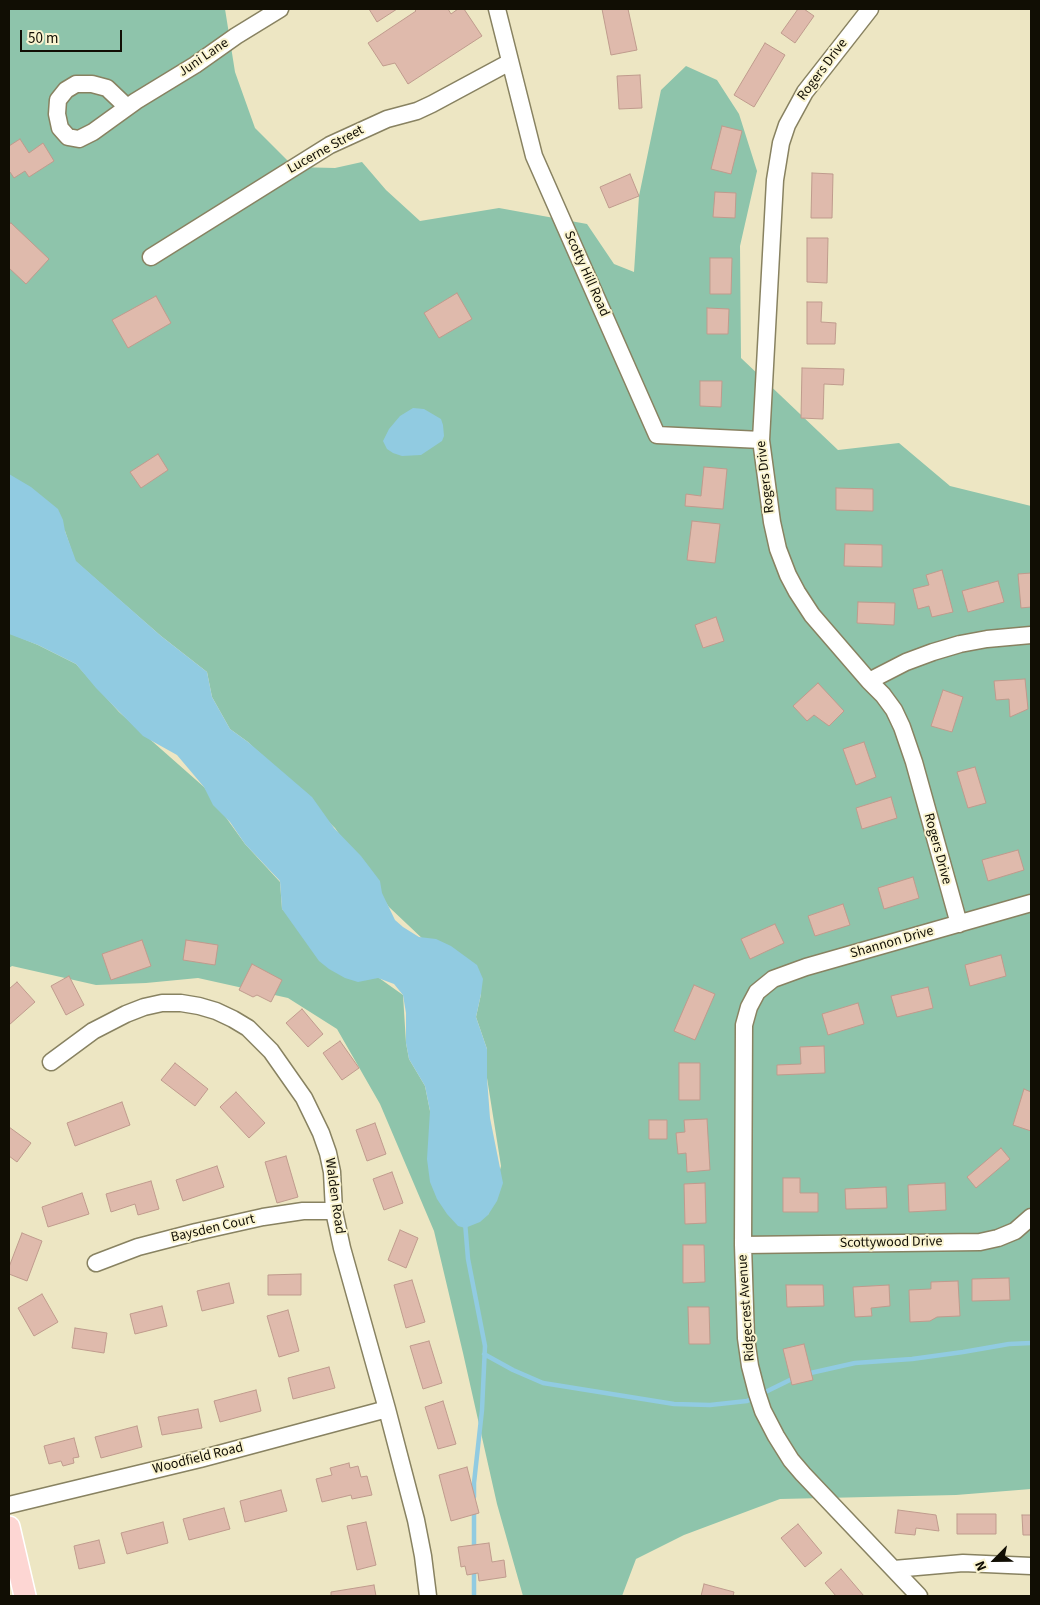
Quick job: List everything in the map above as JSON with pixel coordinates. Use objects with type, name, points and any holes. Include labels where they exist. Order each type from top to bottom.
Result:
[{"type":"main road","points":[[9,1527],[25,1596]]},
{"type":"street","name":"Juni Lane","points":[[127,107],[280,9]]},
{"type":"street","name":"Scotty Hill Road","points":[[497,9],[534,156],[657,435],[761,440]]},
{"type":"street","name":"Rogers Drive","points":[[870,9],[805,92],[787,125],[781,143],[775,180],[761,440],[772,522],[778,549],[788,575],[812,615],[894,710],[902,727],[959,924]]},
{"type":"street","name":"Lucerne Street","points":[[151,257],[330,145],[387,119],[417,111],[510,62]]},
{"type":"street","points":[[869,682],[906,662],[960,644],[987,638],[1031,635]]},
{"type":"street","name":"Shannon Drive","points":[[757,992],[773,979],[792,971],[1031,903]]},
{"type":"street","name":"Ridgecrest Avenue","points":[[757,992],[749,1007],[744,1025],[743,1245],[746,1338],[750,1366],[763,1411],[791,1460],[919,1596]]},
{"type":"street","name":"Walden Road","points":[[51,1062],[93,1031],[126,1014],[162,1003],[181,1003],[199,1006],[233,1018],[248,1028],[271,1051],[304,1098],[321,1133],[328,1153],[332,1172],[334,1211],[342,1248],[416,1520],[428,1596]]},
{"type":"street","name":"Baysden Court","points":[[96,1263],[138,1247],[254,1219],[303,1211],[334,1211]]},
{"type":"street","name":"Scottywood Drive","points":[[743,1245],[980,1242],[998,1238],[1015,1231],[1031,1217]]},
{"type":"street","name":"Woodfield Road","points":[[9,1505],[200,1459],[387,1409]]},
{"type":"street","points":[[894,1569],[962,1564],[1031,1566]]},
{"type":"green space","points":[[9,9],[225,9],[235,72],[255,128],[294,167],[335,168],[362,162],[386,190],[420,221],[499,208],[587,224],[614,264],[634,272],[639,196],[661,90],[686,66],[717,80],[739,114],[757,171],[740,246],[741,358],[838,450],[899,443],[950,486],[1031,506],[1031,1489],[956,1495],[780,1499],[684,1535],[636,1559],[622,1596],[523,1596],[497,1504],[434,1231],[380,1104],[337,1029],[288,998],[198,978],[96,985],[12,966],[9,968],[9,633],[76,664],[119,712],[204,787],[245,844],[280,882],[282,909],[403,995],[409,1059],[425,1086],[430,1111],[488,1215],[501,1166],[487,1078],[487,1049],[476,1017],[481,994],[389,907],[335,828],[248,742],[230,729],[212,697],[207,672],[161,636],[75,561],[65,531],[9,478]]},
{"type":"water","points":[[413,408],[424,409],[441,419],[444,436],[442,441],[421,455],[402,456],[393,453],[387,449],[383,441],[389,429],[400,416]]},
{"type":"water","points":[[9,474],[31,487],[58,509],[76,561],[161,636],[207,672],[212,697],[230,729],[312,797],[334,828],[361,856],[380,881],[382,893],[395,920],[419,937],[436,939],[451,946],[477,965],[483,979],[476,1017],[487,1049],[490,1118],[503,1183],[497,1201],[488,1215],[480,1222],[465,1228],[458,1226],[437,1199],[430,1182],[427,1159],[430,1111],[425,1086],[409,1059],[403,995],[394,984],[378,978],[358,982],[345,978],[319,961],[282,909],[280,881],[245,844],[230,822],[213,805],[204,787],[177,755],[143,736],[96,688],[76,664],[38,645],[9,634]]},
{"type":"building","points":[[369,9],[397,9],[377,22]]},
{"type":"building","points":[[414,9],[448,9],[451,14],[458,9],[464,9],[482,36],[408,84],[395,63],[383,66],[368,43],[416,11]]},
{"type":"building","points":[[602,9],[628,9],[637,50],[611,55]]},
{"type":"building","points":[[798,9],[804,9],[814,16],[795,43],[781,33]]},
{"type":"building","points":[[765,43],[785,55],[754,107],[734,95]]},
{"type":"building","points":[[640,75],[642,108],[619,109],[617,76]]},
{"type":"building","points":[[722,126],[742,131],[731,174],[711,169]]},
{"type":"building","points":[[20,139],[29,153],[43,143],[54,161],[29,177],[25,171],[14,178],[9,173],[9,146]]},
{"type":"building","points":[[812,173],[833,174],[832,218],[811,218]]},
{"type":"building","points":[[630,174],[639,196],[609,208],[600,187]]},
{"type":"building","points":[[715,192],[736,193],[735,218],[713,217]]},
{"type":"building","points":[[11,223],[49,259],[26,284],[9,268],[9,224]]},
{"type":"building","points":[[807,238],[828,238],[827,283],[807,282]]},
{"type":"building","points":[[710,258],[732,258],[731,294],[710,294]]},
{"type":"building","points":[[457,293],[472,319],[439,338],[424,313]]},
{"type":"building","points":[[156,296],[171,323],[128,348],[112,320]]},
{"type":"building","points":[[807,302],[822,302],[821,322],[836,323],[835,344],[807,344]]},
{"type":"building","points":[[707,308],[729,309],[728,334],[707,334]]},
{"type":"building","points":[[802,368],[844,369],[843,385],[824,384],[823,419],[801,418]]},
{"type":"building","points":[[700,381],[722,381],[721,407],[700,406]]},
{"type":"building","points":[[158,454],[168,470],[141,488],[130,472]]},
{"type":"building","points":[[704,467],[727,469],[723,509],[685,506],[686,494],[701,496]]},
{"type":"building","points":[[836,488],[873,489],[873,511],[836,510]]},
{"type":"building","points":[[692,521],[720,524],[715,563],[687,560]]},
{"type":"building","points":[[845,544],[882,545],[882,567],[844,566]]},
{"type":"building","points":[[942,570],[953,612],[932,617],[929,606],[918,609],[913,589],[929,585],[926,575]]},
{"type":"building","points":[[1031,573],[1031,607],[1021,608],[1018,574]]},
{"type":"building","points":[[998,581],[1004,602],[968,612],[962,591]]},
{"type":"building","points":[[858,602],[895,603],[894,625],[857,623]]},
{"type":"building","points":[[716,617],[724,641],[703,648],[695,625]]},
{"type":"building","points":[[1025,679],[1028,709],[1010,717],[1009,699],[996,700],[994,681]]},
{"type":"building","points":[[818,683],[844,711],[829,726],[814,715],[807,721],[793,706]]},
{"type":"building","points":[[943,690],[963,697],[952,732],[931,726]]},
{"type":"building","points":[[864,742],[876,777],[856,785],[843,749]]},
{"type":"building","points":[[975,767],[986,803],[968,808],[957,772]]},
{"type":"building","points":[[891,797],[897,818],[862,829],[856,808]]},
{"type":"building","points":[[1018,850],[1024,870],[988,881],[982,860]]},
{"type":"building","points":[[913,877],[919,898],[884,909],[878,888]]},
{"type":"building","points":[[843,904],[850,925],[815,936],[808,916]]},
{"type":"building","points":[[775,924],[784,943],[750,959],[741,939]]},
{"type":"building","points":[[142,940],[151,966],[111,980],[102,954]]},
{"type":"building","points":[[186,940],[218,945],[215,965],[183,960]]},
{"type":"building","points":[[1001,955],[1006,976],[970,986],[965,965]]},
{"type":"building","points":[[252,964],[282,980],[271,1002],[257,995],[253,997],[239,990]]},
{"type":"building","points":[[69,976],[84,1005],[66,1015],[51,986]]},
{"type":"building","points":[[17,982],[35,1002],[9,1025],[9,989]]},
{"type":"building","points":[[694,985],[715,994],[695,1040],[674,1031]]},
{"type":"building","points":[[928,987],[933,1008],[897,1017],[891,996]]},
{"type":"building","points":[[858,1003],[864,1024],[828,1035],[822,1014]]},
{"type":"building","points":[[302,1009],[323,1034],[308,1047],[286,1023]]},
{"type":"building","points":[[340,1041],[359,1068],[342,1080],[323,1053]]},
{"type":"building","points":[[824,1046],[825,1073],[777,1075],[777,1065],[801,1064],[800,1047]]},
{"type":"building","points":[[175,1063],[208,1089],[195,1106],[161,1080]]},
{"type":"building","points":[[679,1063],[700,1063],[700,1100],[679,1100]]},
{"type":"building","points":[[1024,1089],[1031,1092],[1031,1131],[1013,1125]]},
{"type":"building","points":[[236,1092],[265,1123],[249,1138],[220,1107]]},
{"type":"building","points":[[122,1102],[130,1125],[75,1146],[67,1123]]},
{"type":"building","points":[[707,1119],[710,1170],[687,1172],[686,1153],[678,1154],[676,1133],[685,1132],[684,1120]]},
{"type":"building","points":[[649,1120],[667,1120],[667,1139],[649,1139]]},
{"type":"building","points":[[375,1123],[386,1154],[367,1161],[356,1130]]},
{"type":"building","points":[[9,1127],[31,1143],[17,1162],[9,1156]]},
{"type":"building","points":[[1001,1148],[1010,1159],[976,1188],[967,1177]]},
{"type":"building","points":[[286,1156],[298,1197],[277,1203],[265,1162]]},
{"type":"building","points":[[217,1166],[224,1187],[183,1201],[176,1180]]},
{"type":"building","points":[[392,1172],[403,1203],[384,1210],[373,1179]]},
{"type":"building","points":[[783,1178],[800,1178],[800,1193],[818,1193],[818,1212],[783,1212]]},
{"type":"building","points":[[151,1181],[159,1209],[138,1215],[135,1204],[111,1212],[106,1194]]},
{"type":"building","points":[[705,1183],[706,1223],[685,1224],[684,1184]]},
{"type":"building","points":[[945,1183],[946,1210],[909,1212],[908,1185]]},
{"type":"building","points":[[886,1187],[887,1208],[846,1209],[845,1189]]},
{"type":"building","points":[[82,1193],[89,1214],[48,1227],[42,1207]]},
{"type":"building","points":[[400,1230],[418,1238],[406,1268],[388,1260]]},
{"type":"building","points":[[22,1233],[42,1241],[27,1281],[9,1274],[9,1267]]},
{"type":"building","points":[[683,1245],[704,1245],[705,1282],[683,1283]]},
{"type":"building","points":[[301,1274],[301,1295],[268,1295],[268,1275]]},
{"type":"building","points":[[1009,1278],[1010,1300],[972,1301],[972,1279]]},
{"type":"building","points":[[412,1280],[425,1322],[406,1328],[394,1285]]},
{"type":"building","points":[[958,1281],[960,1316],[937,1317],[930,1321],[910,1322],[909,1290],[931,1289],[931,1282]]},
{"type":"building","points":[[229,1283],[234,1303],[202,1311],[197,1291]]},
{"type":"building","points":[[786,1285],[823,1285],[824,1306],[787,1307]]},
{"type":"building","points":[[889,1285],[890,1306],[871,1308],[872,1316],[855,1317],[853,1287]]},
{"type":"building","points":[[42,1294],[58,1322],[34,1336],[18,1308]]},
{"type":"building","points":[[162,1306],[167,1326],[135,1334],[130,1314]]},
{"type":"building","points":[[688,1307],[709,1307],[710,1344],[689,1344]]},
{"type":"building","points":[[288,1310],[299,1351],[279,1357],[267,1316]]},
{"type":"building","points":[[75,1328],[107,1333],[104,1353],[72,1348]]},
{"type":"building","points":[[429,1341],[442,1383],[423,1389],[410,1346]]},
{"type":"building","points":[[804,1344],[813,1380],[792,1385],[783,1349]]},
{"type":"building","points":[[329,1367],[335,1388],[293,1399],[288,1378]]},
{"type":"building","points":[[256,1390],[261,1411],[220,1422],[214,1401]]},
{"type":"building","points":[[443,1401],[456,1444],[438,1449],[425,1407]]},
{"type":"building","points":[[198,1409],[202,1428],[162,1435],[158,1417]]},
{"type":"building","points":[[137,1426],[142,1447],[101,1458],[95,1437]]},
{"type":"building","points":[[74,1438],[79,1457],[73,1458],[74,1463],[63,1466],[61,1461],[49,1464],[44,1446]]},
{"type":"building","points":[[349,1463],[350,1468],[358,1466],[361,1477],[367,1476],[372,1495],[352,1499],[351,1495],[322,1502],[316,1479],[332,1475],[330,1468]]},
{"type":"building","points":[[467,1467],[479,1513],[451,1521],[439,1475]]},
{"type":"building","points":[[281,1490],[287,1511],[245,1522],[240,1501]]},
{"type":"building","points":[[224,1508],[230,1529],[189,1540],[183,1519]]},
{"type":"building","points":[[898,1510],[936,1515],[939,1531],[916,1528],[915,1535],[895,1533]]},
{"type":"building","points":[[957,1514],[996,1514],[996,1534],[957,1534]]},
{"type":"building","points":[[1022,1515],[1031,1515],[1031,1535],[1023,1535]]},
{"type":"building","points":[[163,1522],[168,1543],[127,1554],[121,1533]]},
{"type":"building","points":[[366,1522],[376,1565],[357,1570],[347,1526]]},
{"type":"building","points":[[798,1524],[822,1553],[805,1567],[781,1538]]},
{"type":"building","points":[[99,1540],[105,1563],[79,1569],[74,1546]]},
{"type":"building","points":[[489,1543],[492,1562],[504,1560],[506,1577],[479,1581],[478,1573],[467,1575],[465,1566],[461,1567],[458,1547]]},
{"type":"building","points":[[841,1569],[864,1596],[836,1596],[825,1583]]},
{"type":"building","points":[[704,1584],[734,1592],[733,1596],[701,1596]]},
{"type":"building","points":[[374,1585],[376,1596],[331,1596],[331,1592]]},
{"type":"waterway","points":[[465,1222],[468,1259],[485,1346],[482,1410],[474,1497]]},
{"type":"waterway","points":[[806,1374],[855,1363],[912,1359],[1009,1344],[1031,1343]]},
{"type":"waterway","points":[[484,1354],[513,1370],[543,1383],[674,1404],[710,1405],[747,1401],[794,1378]]},
{"type":"waterway","points":[[474,1510],[474,1550]]},
{"type":"waterway","points":[[474,1568],[474,1596]]}]
